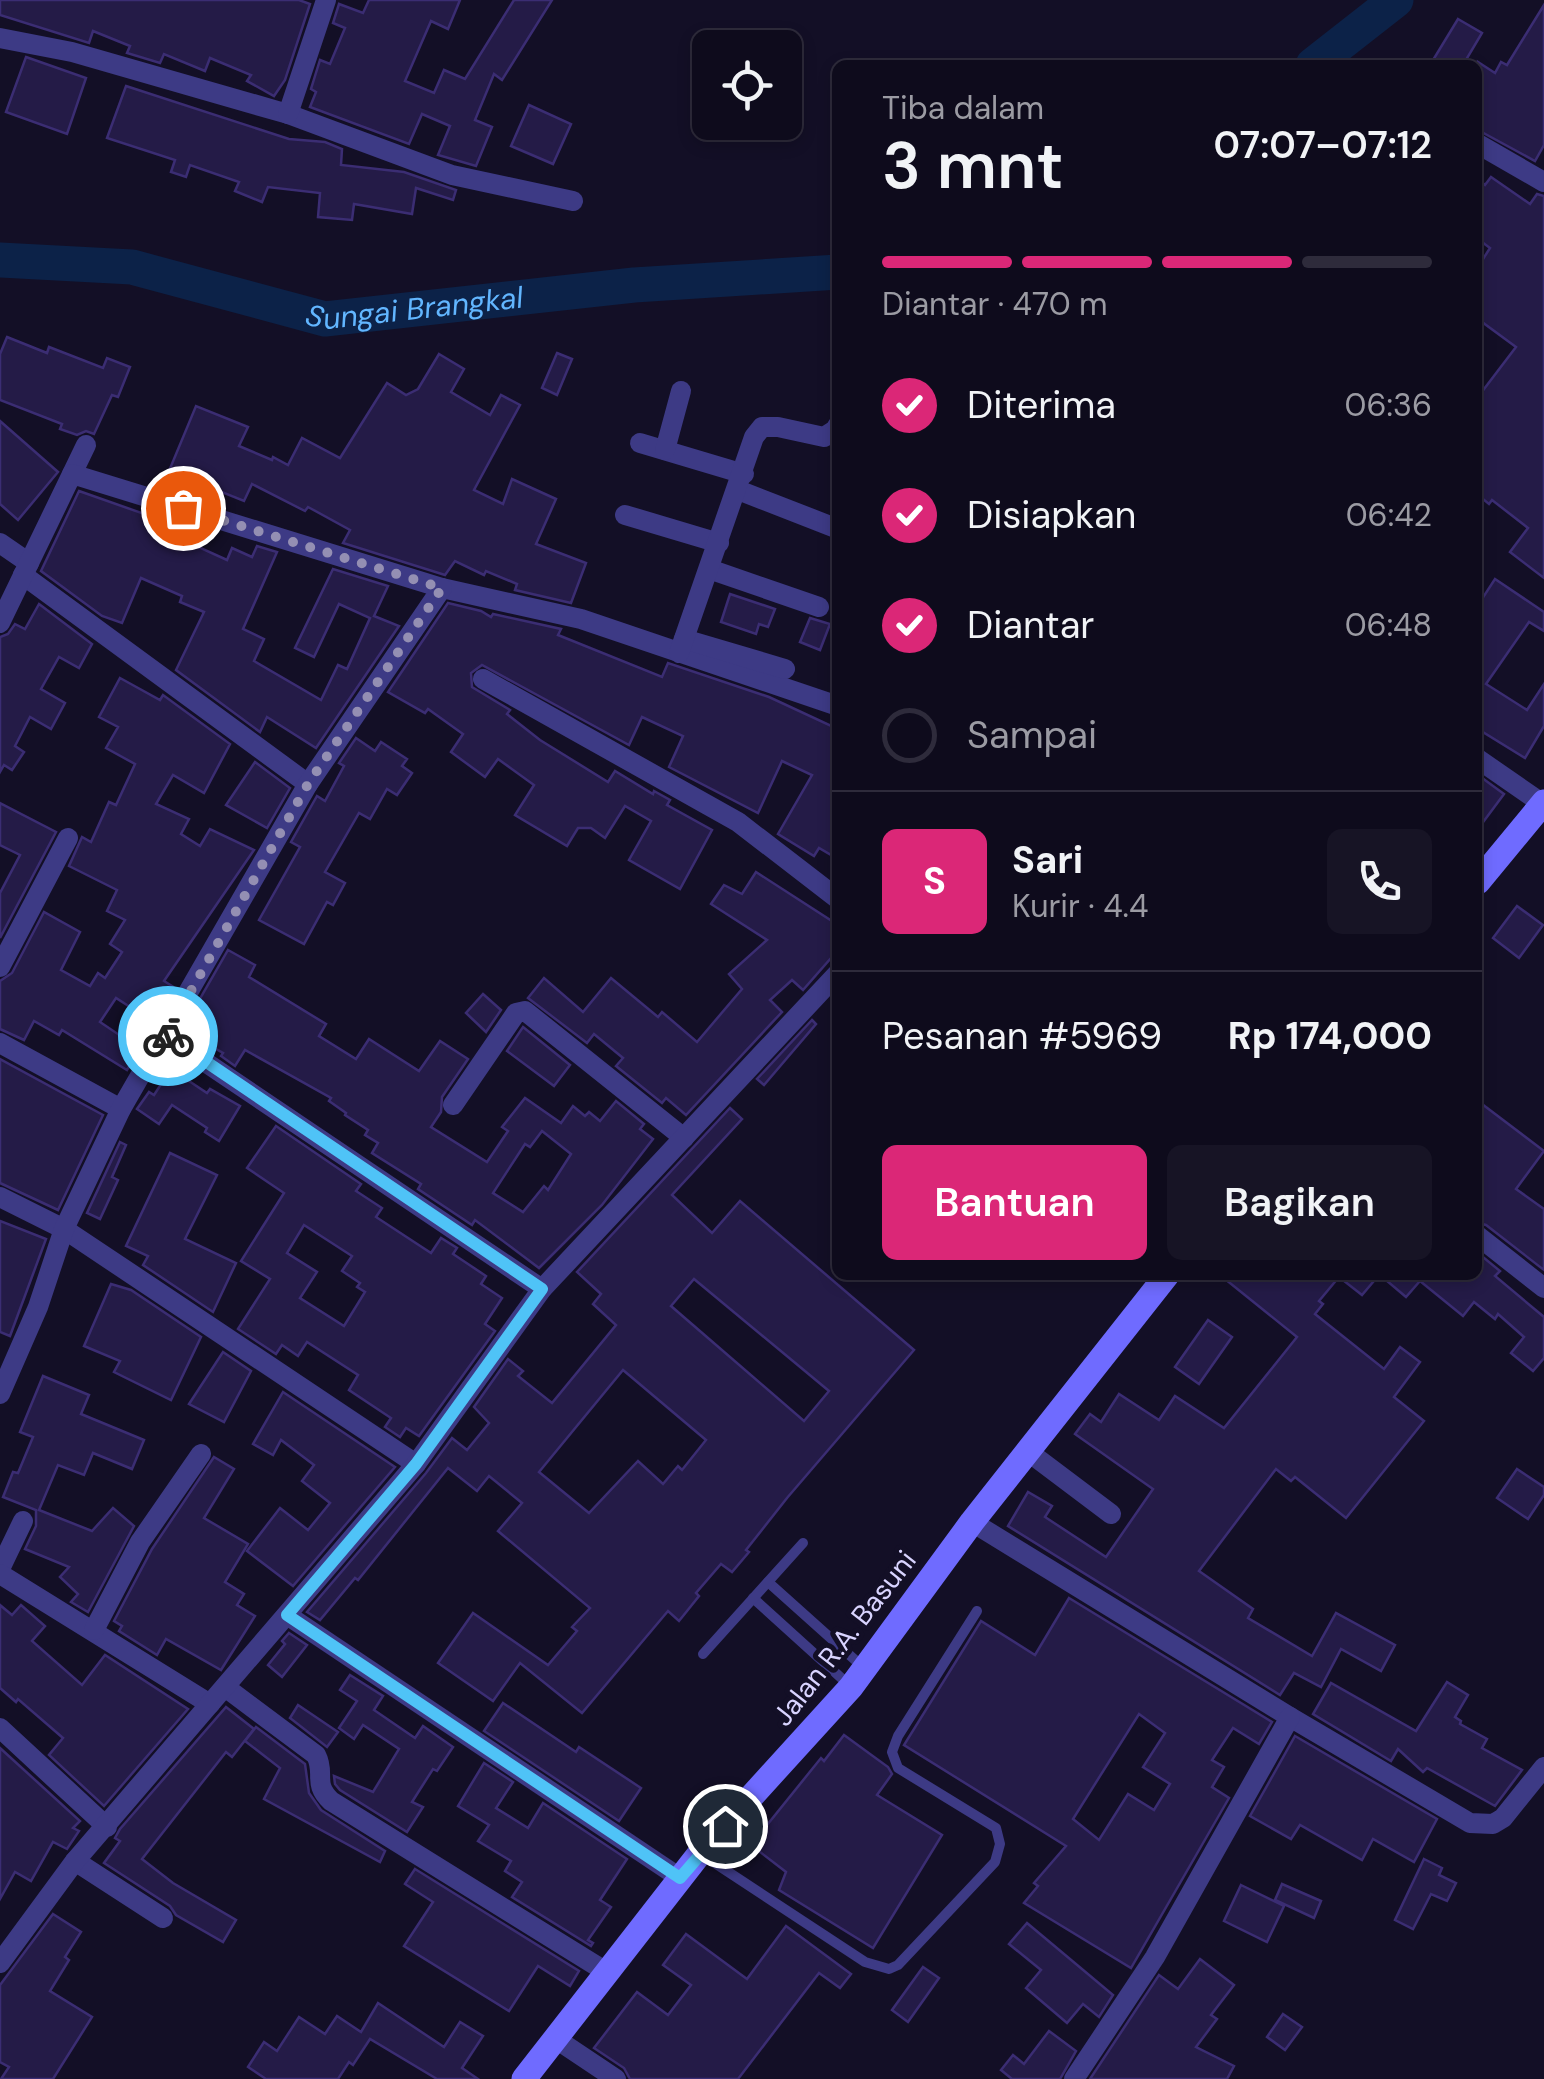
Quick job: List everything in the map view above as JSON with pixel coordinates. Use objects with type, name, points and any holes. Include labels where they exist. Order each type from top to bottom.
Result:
[{"type":"main road","points":[[1482,877],[1543,803]]},
{"type":"main road","name":"Jalan R.A. Basuni","points":[[524,2079],[700,1853],[858,1678],[972,1522],[1164,1280]]},
{"type":"street","points":[[288,114],[326,0]]},
{"type":"street","points":[[0,38],[72,52],[288,114],[433,170],[573,201]]},
{"type":"street","points":[[1482,153],[1544,182]]},
{"type":"street","points":[[665,450],[682,392]]},
{"type":"street","points":[[681,646],[754,437],[762,427],[824,437],[832,432]]},
{"type":"street","points":[[640,443],[741,482],[832,526]]},
{"type":"street","points":[[0,623],[86,445]]},
{"type":"street","points":[[72,474],[442,588],[785,670]]},
{"type":"street","points":[[625,515],[718,543]]},
{"type":"street","points":[[0,543],[26,569],[308,784]]},
{"type":"street","points":[[710,568],[820,607]]},
{"type":"street","points":[[0,1394],[38,1307],[64,1229],[121,1109],[308,784],[442,588]]},
{"type":"street","points":[[681,646],[832,704]]},
{"type":"street","points":[[483,679],[738,822],[832,894]]},
{"type":"street","points":[[1482,763],[1543,803]]},
{"type":"street","points":[[0,967],[68,838]]},
{"type":"street","points":[[0,1963],[76,1861],[416,1464],[542,1289],[832,980]]},
{"type":"street","points":[[454,1105],[516,1014],[525,1011],[684,1138]]},
{"type":"street","points":[[166,1035],[542,1289]]},
{"type":"street","points":[[0,1043],[121,1109]]},
{"type":"street","points":[[0,1198],[64,1229],[416,1464]]},
{"type":"street","points":[[1482,1239],[1544,1288]]},
{"type":"street","points":[[1030,1453],[1111,1514]]},
{"type":"street","points":[[94,1630],[140,1542],[201,1454]]},
{"type":"street","points":[[23,1521],[0,1572],[210,1704]]},
{"type":"street","points":[[972,1522],[1470,1823],[1494,1824],[1503,1818],[1544,1768]]},
{"type":"street","points":[[287,1615],[680,1878]]},
{"type":"street","points":[[225,1687],[316,1755],[320,1761],[319,1784],[331,1800],[608,1973]]},
{"type":"street","points":[[1074,2079],[1154,1957],[1290,1717]]},
{"type":"street","points":[[4,1739],[107,1826]]},
{"type":"street","points":[[76,1861],[164,1918]]},
{"type":"street","points":[[556,2038],[616,2079]]},
{"type":"lane","points":[[703,1654],[803,1543]]},
{"type":"lane","points":[[768,1582],[858,1678]]},
{"type":"lane","points":[[753,1598],[858,1678]]},
{"type":"lane","points":[[700,1853],[865,1962],[889,1968],[898,1965],[994,1862],[1000,1844],[996,1828],[898,1768],[892,1752],[977,1611]]},
{"type":"building","points":[[0,0],[299,0],[310,4],[285,80],[274,96],[247,81],[251,75],[210,58],[205,71],[164,54],[160,63],[127,53],[130,46],[93,31],[89,43],[0,15]]},
{"type":"building","points":[[369,0],[460,0],[448,29],[431,21],[405,81],[434,93],[444,70],[465,79],[514,0],[552,0],[502,80],[494,74],[475,120],[492,127],[476,166],[438,155],[450,126],[422,114],[409,144],[310,107],[320,60],[330,64],[345,28],[333,23],[339,4],[363,13]]},
{"type":"building","points":[[1544,5],[1544,145],[1535,161],[1482,132],[1482,65],[1495,73],[1501,62],[1507,65]]},
{"type":"building","points":[[1458,19],[1482,33],[1466,60],[1433,60]]},
{"type":"building","points":[[26,57],[86,78],[67,134],[6,112]]},
{"type":"building","points":[[126,86],[289,139],[325,142],[342,149],[341,165],[404,172],[456,190],[453,200],[416,188],[412,214],[354,204],[352,220],[318,217],[320,193],[268,187],[262,202],[235,191],[239,182],[190,165],[186,177],[171,172],[175,160],[107,138]]},
{"type":"building","points":[[529,105],[571,124],[553,164],[511,146]]},
{"type":"building","points":[[1491,177],[1530,204],[1537,194],[1544,196],[1544,578],[1510,552],[1528,528],[1492,500],[1489,504],[1482,498],[1482,392],[1516,347],[1482,322],[1482,261],[1490,248],[1482,242],[1482,182],[1485,185]]},
{"type":"building","points":[[7,337],[47,353],[49,347],[103,368],[107,358],[130,367],[118,397],[112,395],[94,434],[86,431],[77,435],[60,429],[62,424],[0,400],[0,354]]},
{"type":"building","points":[[557,353],[572,359],[557,395],[542,388]]},
{"type":"building","points":[[439,354],[464,369],[451,392],[490,415],[501,395],[520,405],[474,490],[503,504],[512,479],[556,499],[536,544],[586,563],[571,603],[515,590],[517,584],[486,571],[484,575],[455,561],[445,575],[343,543],[350,530],[308,507],[305,511],[252,484],[244,501],[169,471],[196,406],[248,427],[239,446],[272,460],[273,457],[288,465],[302,438],[340,458],[387,383],[406,395],[418,389]]},
{"type":"building","points":[[0,421],[58,472],[18,520],[0,504]]},
{"type":"building","points":[[79,491],[167,522],[169,518],[204,529],[196,546],[227,560],[232,548],[252,557],[257,546],[277,552],[243,629],[264,639],[254,661],[321,700],[338,665],[347,669],[370,618],[339,604],[314,657],[295,648],[333,569],[388,586],[374,616],[399,626],[316,748],[267,717],[260,732],[176,670],[204,612],[180,602],[182,596],[141,578],[122,623],[102,616],[41,571]]},
{"type":"building","points":[[1495,579],[1544,612],[1544,631],[1529,622],[1486,684],[1527,710],[1544,684],[1544,726],[1525,758],[1482,731],[1482,599]]},
{"type":"building","points":[[730,594],[775,609],[768,627],[759,624],[756,634],[721,622]]},
{"type":"building","points":[[448,603],[491,617],[493,614],[561,629],[558,635],[662,677],[668,663],[769,697],[832,726],[832,856],[819,848],[814,856],[778,834],[812,775],[782,761],[758,813],[669,767],[683,736],[642,717],[629,745],[482,665],[471,673],[472,687],[510,710],[507,714],[540,740],[608,782],[615,771],[653,794],[654,791],[670,800],[667,805],[712,830],[680,889],[629,860],[651,821],[625,806],[605,838],[591,828],[578,828],[567,846],[515,815],[534,785],[498,759],[485,777],[451,752],[463,734],[428,709],[425,713],[388,692]]},
{"type":"building","points":[[39,604],[92,644],[79,668],[59,657],[41,689],[65,703],[51,729],[30,717],[15,746],[24,752],[12,770],[4,765],[0,772],[0,637],[15,624],[25,629]]},
{"type":"building","points":[[810,618],[830,624],[820,650],[800,642]]},
{"type":"building","points":[[120,678],[160,700],[163,695],[230,744],[204,793],[173,775],[156,804],[189,819],[181,834],[200,846],[210,829],[254,850],[164,981],[175,988],[155,1023],[116,998],[100,1022],[140,1049],[127,1070],[62,1030],[59,1035],[34,1021],[24,1040],[0,1029],[0,981],[12,973],[44,912],[80,932],[61,970],[90,986],[98,973],[105,978],[122,952],[110,944],[125,920],[107,911],[117,890],[69,866],[82,837],[91,842],[109,802],[116,805],[135,764],[106,748],[118,727],[99,717]]},
{"type":"building","points":[[356,738],[375,751],[381,742],[407,759],[402,766],[412,773],[397,795],[387,789],[370,819],[359,813],[325,872],[345,883],[333,905],[327,902],[304,944],[259,920],[300,847],[291,842],[317,796],[325,801],[344,766],[339,763]]},
{"type":"building","points":[[255,762],[290,788],[267,828],[226,805]]},
{"type":"building","points":[[1482,778],[1504,794],[1482,824]]},
{"type":"building","points":[[0,803],[56,832],[0,938],[0,893],[20,855],[0,845]]},
{"type":"building","points":[[756,872],[832,921],[832,957],[803,990],[792,980],[770,1000],[782,1012],[686,1115],[666,1098],[662,1103],[616,1066],[623,1058],[594,1034],[587,1043],[528,998],[544,978],[583,1012],[611,978],[658,1017],[662,1012],[697,1042],[742,989],[729,974],[767,940],[711,904],[724,885],[742,894]]},
{"type":"building","points":[[1517,906],[1543,925],[1519,958],[1493,938]]},
{"type":"building","points":[[228,950],[255,965],[249,977],[326,1024],[319,1036],[356,1059],[369,1039],[419,1071],[440,1041],[468,1059],[442,1097],[441,1112],[431,1127],[487,1162],[508,1131],[502,1127],[525,1098],[561,1123],[573,1106],[600,1121],[616,1101],[644,1124],[640,1129],[653,1139],[602,1205],[539,1268],[475,1220],[472,1225],[418,1189],[421,1184],[372,1153],[378,1143],[365,1135],[368,1130],[329,1101],[331,1098],[245,1050],[235,1066],[221,1056],[223,1053],[182,1030]],"holes":[[[542,1131],[571,1154],[548,1190],[544,1186],[523,1212],[493,1193],[525,1144],[530,1147]]]},
{"type":"building","points":[[483,994],[501,1010],[486,1032],[466,1013]]},
{"type":"building","points":[[812,1020],[816,1024],[764,1085],[757,1079]]},
{"type":"building","points":[[523,1027],[570,1065],[554,1086],[507,1051]]},
{"type":"building","points":[[0,1059],[103,1115],[58,1210],[0,1183]]},
{"type":"building","points":[[171,1069],[207,1093],[210,1089],[240,1106],[219,1141],[205,1132],[207,1128],[172,1105],[159,1124],[137,1109],[149,1092],[154,1095]]},
{"type":"building","points":[[1482,1104],[1544,1151],[1516,1189],[1544,1209],[1544,1270],[1482,1224]]},
{"type":"building","points":[[730,1108],[742,1119],[672,1195],[712,1233],[740,1201],[914,1350],[787,1498],[732,1572],[721,1564],[679,1621],[668,1611],[582,1713],[520,1663],[493,1701],[438,1663],[473,1613],[548,1665],[577,1631],[572,1627],[590,1608],[498,1531],[522,1503],[489,1476],[477,1491],[448,1468],[358,1580],[355,1578],[320,1620],[307,1612],[452,1438],[467,1450],[489,1423],[474,1407],[508,1359],[523,1371],[518,1376],[552,1403],[616,1325],[593,1304],[601,1294],[577,1272]],"holes":[[[694,1279],[829,1391],[804,1421],[671,1306]],[[623,1370],[706,1440],[682,1470],[678,1466],[663,1484],[638,1461],[589,1513],[539,1472]]]},
{"type":"building","points":[[276,1126],[361,1184],[356,1191],[382,1208],[376,1217],[431,1253],[441,1238],[457,1248],[453,1254],[486,1276],[481,1284],[502,1298],[485,1324],[495,1331],[419,1436],[406,1428],[400,1437],[385,1427],[391,1418],[349,1390],[358,1375],[307,1342],[298,1356],[282,1345],[276,1354],[238,1329],[270,1279],[241,1261],[284,1193],[247,1168]],"holes":[[[304,1225],[352,1256],[342,1271],[360,1283],[357,1287],[365,1292],[344,1326],[300,1298],[317,1272],[287,1253]]]},
{"type":"building","points":[[120,1142],[126,1145],[112,1177],[118,1180],[100,1219],[87,1213]]},
{"type":"building","points":[[170,1153],[217,1175],[185,1239],[236,1263],[213,1312],[143,1265],[148,1256],[126,1246]]},
{"type":"building","points":[[0,1221],[46,1239],[10,1336],[0,1332]]},
{"type":"building","points":[[1482,1256],[1500,1271],[1495,1276],[1544,1317],[1544,1358],[1533,1371],[1511,1353],[1524,1337],[1498,1314],[1495,1319],[1474,1302],[1463,1316],[1420,1281],[1406,1297],[1386,1280],[1482,1280]]},
{"type":"building","points":[[1226,1280],[1336,1280],[1319,1301],[1323,1304],[1315,1314],[1384,1369],[1400,1347],[1420,1362],[1394,1397],[1424,1421],[1346,1518],[1295,1477],[1291,1481],[1276,1469],[1199,1571],[1253,1609],[1248,1618],[1312,1656],[1336,1613],[1395,1645],[1381,1671],[1341,1649],[1321,1687],[1294,1673],[1280,1695],[1008,1526],[1028,1492],[1052,1506],[1045,1517],[1106,1557],[1153,1489],[1075,1434],[1090,1414],[1101,1422],[1119,1394],[1159,1420],[1175,1396],[1224,1428],[1297,1337]]},
{"type":"building","points":[[1343,1280],[1375,1280],[1362,1295]]},
{"type":"building","points":[[111,1284],[131,1290],[201,1337],[171,1400],[114,1372],[120,1361],[84,1346]]},
{"type":"building","points":[[1208,1320],[1232,1337],[1199,1384],[1175,1367]]},
{"type":"building","points":[[223,1352],[251,1371],[224,1422],[189,1404]]},
{"type":"building","points":[[43,1376],[89,1395],[81,1414],[144,1440],[132,1469],[93,1453],[84,1475],[58,1465],[39,1510],[92,1531],[113,1508],[134,1526],[88,1612],[71,1602],[78,1594],[60,1577],[69,1567],[25,1549],[36,1526],[36,1510],[3,1497],[33,1437],[20,1432]]},
{"type":"building","points":[[283,1392],[395,1467],[293,1586],[247,1551],[280,1508],[308,1530],[330,1503],[302,1481],[314,1465],[281,1440],[273,1455],[253,1444]]},
{"type":"building","points":[[214,1457],[234,1469],[204,1518],[248,1544],[225,1582],[244,1594],[237,1605],[255,1616],[221,1670],[166,1639],[157,1655],[119,1631],[122,1626],[114,1621],[152,1549]]},
{"type":"building","points":[[1517,1469],[1544,1487],[1544,1495],[1528,1519],[1497,1498]]},
{"type":"building","points":[[1069,1598],[1272,1722],[1259,1744],[1233,1728],[1212,1760],[1224,1767],[1212,1787],[1229,1798],[1131,1968],[1024,1903],[1038,1886],[1034,1883],[1066,1846],[904,1745],[981,1621],[1035,1655]],"holes":[[[1139,1714],[1165,1733],[1143,1767],[1170,1784],[1154,1810],[1128,1794],[1099,1840],[1073,1819]]]},
{"type":"building","points":[[0,1605],[12,1615],[21,1605],[45,1626],[32,1641],[82,1685],[105,1655],[188,1709],[104,1806],[49,1755],[63,1738],[0,1688]]},
{"type":"building","points":[[289,1633],[307,1645],[282,1677],[268,1665]]},
{"type":"building","points":[[350,1675],[383,1696],[374,1710],[415,1738],[423,1726],[453,1747],[412,1802],[423,1807],[407,1832],[335,1784],[334,1776],[373,1792],[399,1749],[363,1725],[354,1739],[339,1728],[357,1701],[340,1690]]},
{"type":"building","points":[[1447,1682],[1468,1695],[1455,1717],[1460,1724],[1487,1739],[1482,1748],[1522,1770],[1495,1806],[1427,1768],[1423,1772],[1398,1749],[1391,1761],[1313,1714],[1331,1683],[1416,1731]]},
{"type":"building","points":[[503,1703],[576,1752],[579,1747],[641,1788],[619,1821],[484,1731]]},
{"type":"building","points":[[298,1705],[338,1732],[327,1747],[290,1718]]},
{"type":"building","points":[[226,1707],[254,1729],[232,1757],[226,1752],[142,1859],[173,1883],[236,1920],[223,1942],[176,1915],[170,1906],[104,1863],[120,1841],[115,1838],[120,1829]]},
{"type":"building","points":[[256,1727],[305,1764],[309,1793],[321,1810],[385,1851],[380,1862],[264,1799],[280,1768],[245,1741]]},
{"type":"building","points":[[844,1735],[892,1774],[877,1795],[942,1835],[873,1948],[779,1890],[786,1872],[751,1845]]},
{"type":"building","points":[[1295,1736],[1437,1819],[1414,1862],[1373,1839],[1362,1860],[1300,1825],[1291,1839],[1250,1816]]},
{"type":"building","points":[[0,1748],[80,1821],[73,1828],[79,1831],[67,1849],[53,1842],[31,1881],[15,1872],[0,1899]]},
{"type":"building","points":[[484,1763],[513,1782],[496,1808],[528,1828],[543,1803],[627,1859],[600,1900],[611,1907],[588,1940],[593,1943],[591,1946],[512,1897],[522,1882],[505,1871],[511,1861],[478,1841],[489,1825],[458,1806]]},
{"type":"building","points":[[1424,1859],[1442,1868],[1439,1875],[1456,1883],[1447,1901],[1431,1894],[1413,1929],[1395,1920]]},
{"type":"building","points":[[415,1869],[579,1971],[570,1986],[538,1966],[509,2011],[404,1946],[433,1902],[405,1884]]},
{"type":"building","points":[[1282,1884],[1321,1901],[1314,1918],[1275,1900]]},
{"type":"building","points":[[1241,1885],[1284,1906],[1267,1942],[1224,1921]]},
{"type":"building","points":[[53,1914],[81,1932],[50,1991],[92,2017],[53,2079],[1,2079],[9,2067],[0,2062],[0,1985]]},
{"type":"building","points":[[1027,1923],[1113,1995],[1099,2017],[1083,2004],[1067,2023],[1026,1988],[1041,1970],[1009,1944]]},
{"type":"building","points":[[786,1926],[851,1974],[840,1988],[819,1973],[738,2079],[630,2079],[624,2068],[594,2048],[637,1992],[668,2015],[691,1985],[663,1965],[686,1934],[747,1979]]},
{"type":"building","points":[[1200,1959],[1234,1985],[1211,2015],[1217,2019],[1196,2047],[1234,2066],[1227,2079],[1090,2079],[1159,1975],[1178,1989]]},
{"type":"building","points":[[923,1967],[939,1978],[908,2022],[892,2010]]},
{"type":"building","points":[[378,2003],[444,2047],[460,2022],[483,2036],[462,2068],[478,2079],[437,2079],[370,2039],[338,2079],[266,2079],[248,2067],[264,2042],[277,2051],[299,2017],[325,2034],[337,2016],[361,2032]]},
{"type":"building","points":[[1283,2014],[1302,2027],[1285,2050],[1267,2037]]},
{"type":"building","points":[[1049,2031],[1076,2051],[1060,2079],[1012,2079],[1001,2070],[1013,2055],[1024,2064]]},
{"type":"waterway","name":"Sungai Brangkal","points":[[1319,60],[1396,0]]},
{"type":"waterway","name":"Sungai Brangkal","points":[[0,260],[132,267],[325,319],[634,285],[832,272]]},
{"type":"way so far","points":[[168,1036],[308,784],[442,588],[183,508]]},
{"type":"route","points":[[168,1036],[542,1289],[416,1464],[287,1615],[680,1878],[725,1826]]}]
